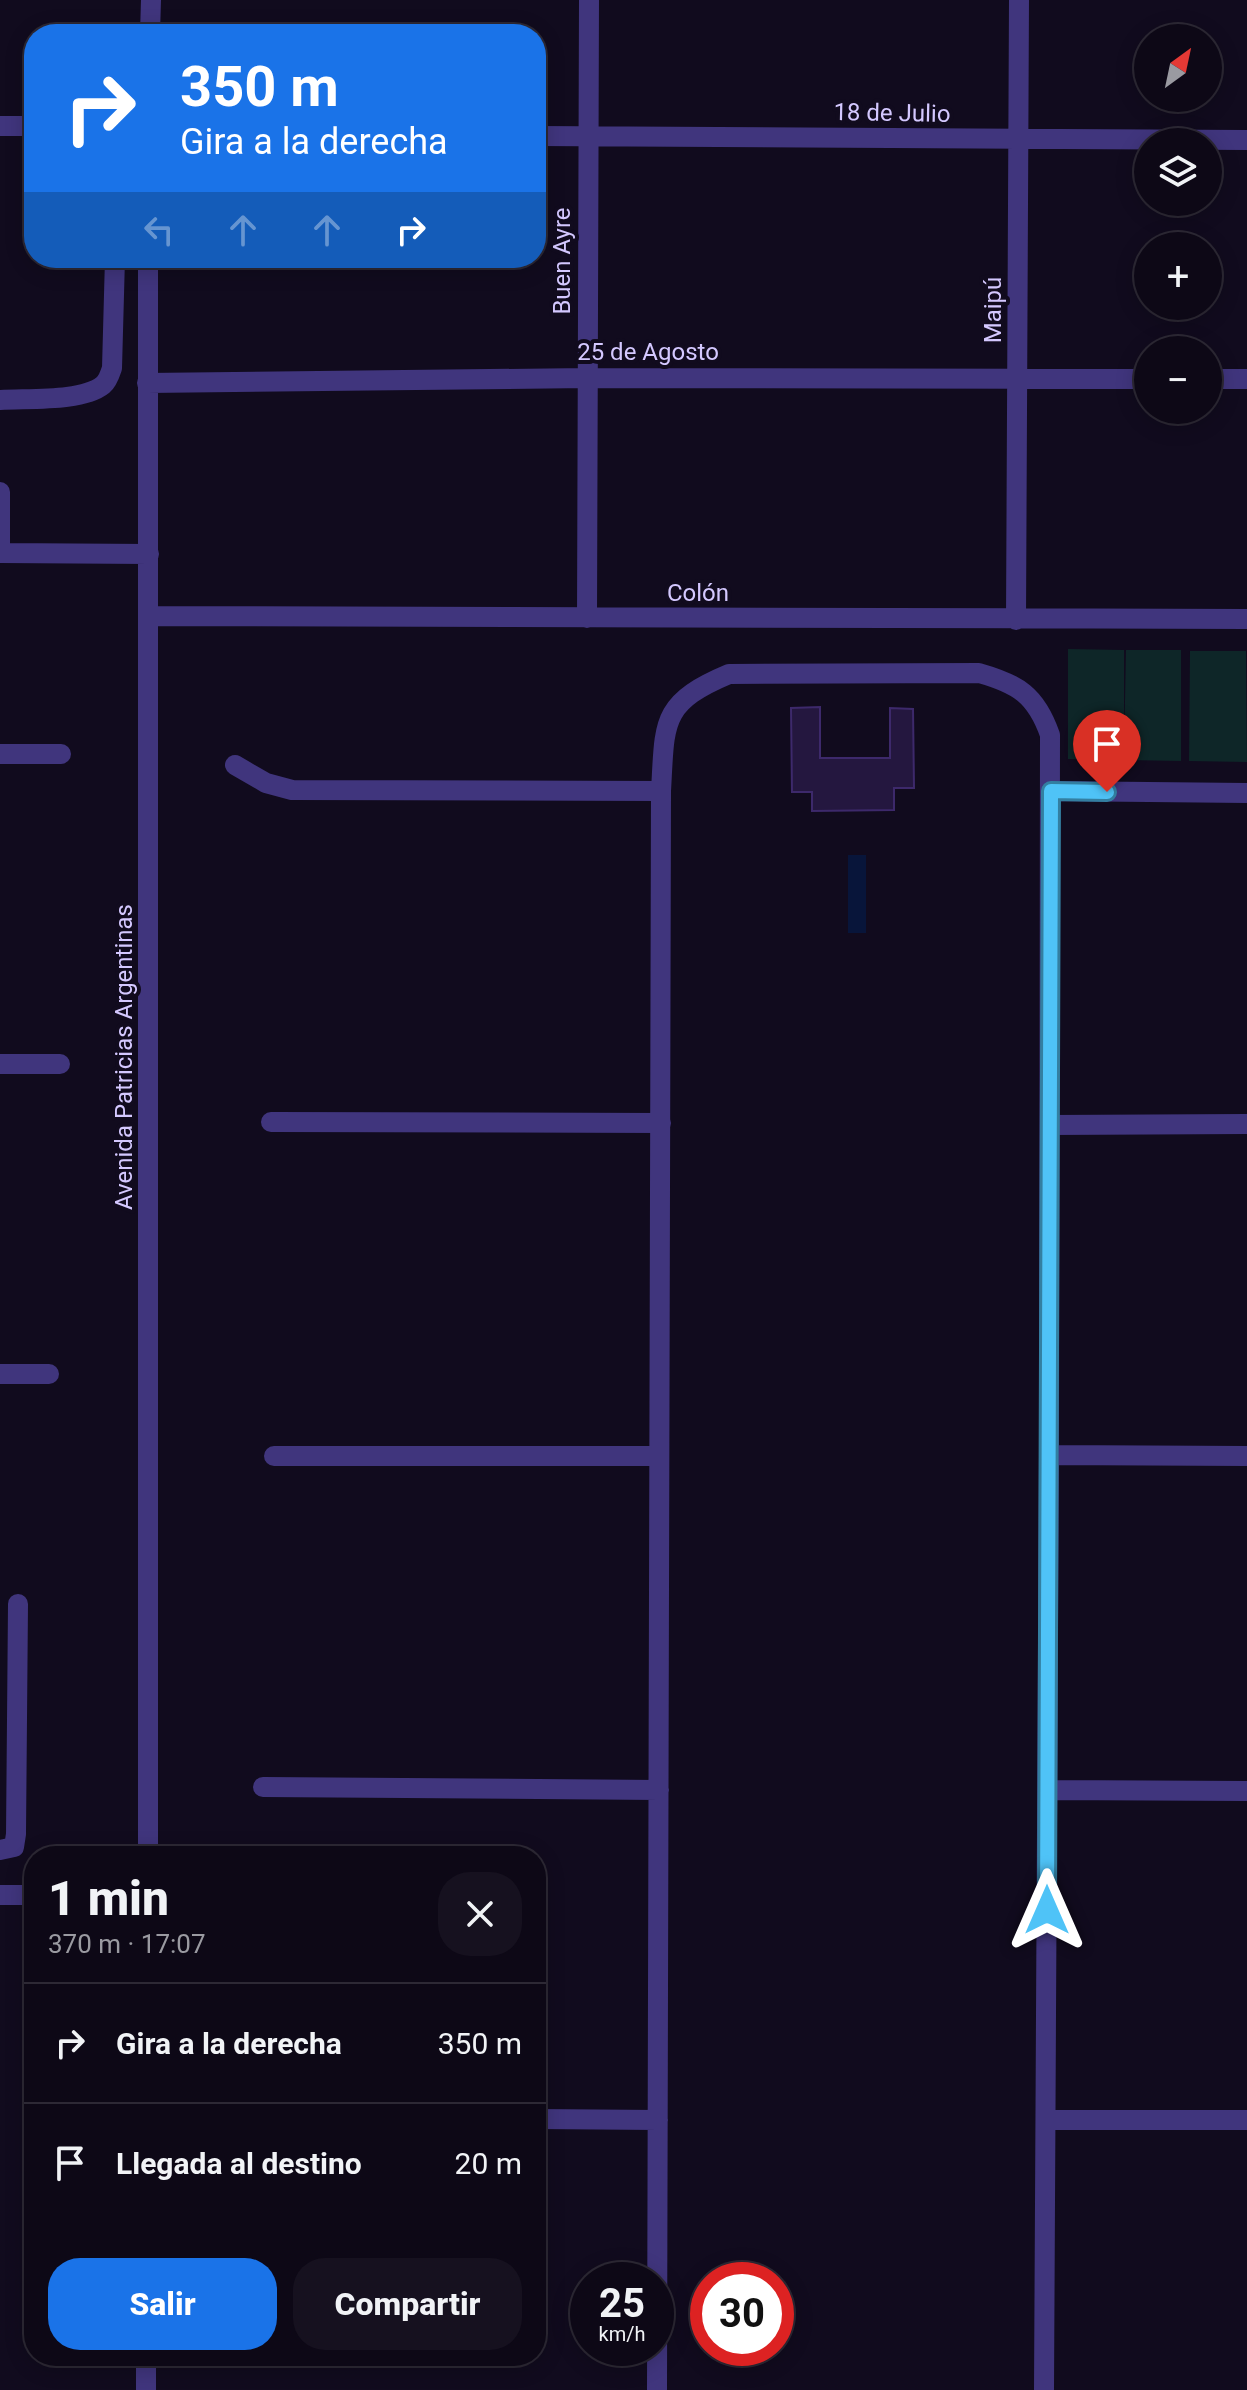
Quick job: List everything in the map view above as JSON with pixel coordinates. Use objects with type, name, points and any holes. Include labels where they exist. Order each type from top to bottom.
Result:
[{"type":"street","points":[[150,24],[151,0]]},
{"type":"street","name":"Buen Ayre","points":[[587,618],[589,0]]},
{"type":"street","name":"Maipú","points":[[1016,620],[1019,0]]},
{"type":"street","points":[[0,126],[24,126]]},
{"type":"street","name":"18 de Julio","points":[[546,136],[1247,140]]},
{"type":"street","points":[[0,400],[76,395],[91,392],[106,383],[112,368],[115,268]]},
{"type":"street","name":"Avenida Patricias Argentinas","points":[[148,268],[148,1846]]},
{"type":"street","name":"25 de Agosto","points":[[147,383],[587,378],[1134,379]]},
{"type":"street","points":[[1222,379],[1247,379]]},
{"type":"street","points":[[0,492],[0,553],[149,554]]},
{"type":"street","name":"Colón","points":[[150,616],[1247,619]]},
{"type":"street","points":[[657,2390],[661,791],[664,731],[676,704],[697,687],[729,674],[979,673],[1006,681],[1027,693],[1042,714],[1050,735],[1044,2390]]},
{"type":"street","points":[[0,754],[61,754]]},
{"type":"street","points":[[235,765],[266,783],[292,790],[661,791]]},
{"type":"street","points":[[1051,791],[1247,793]]},
{"type":"street","points":[[0,1064],[60,1064]]},
{"type":"street","points":[[271,1122],[661,1123]]},
{"type":"street","points":[[1050,1125],[1247,1124]]},
{"type":"street","points":[[0,1374],[49,1374]]},
{"type":"street","points":[[1049,1455],[1247,1456]]},
{"type":"street","points":[[274,1456],[659,1456]]},
{"type":"street","points":[[0,1850],[14,1847],[16,1834],[18,1604]]},
{"type":"street","points":[[263,1787],[659,1790]]},
{"type":"street","points":[[1048,1790],[1247,1791]]},
{"type":"street","points":[[0,1895],[24,1895]]},
{"type":"street","points":[[546,2119],[658,2120]]},
{"type":"street","points":[[1047,2120],[1247,2120]]},
{"type":"street","points":[[146,2366],[146,2390]]},
{"type":"green space","points":[[1068,649],[1124,650],[1124,751],[1126,650],[1181,650],[1181,761],[1068,759]]},
{"type":"green space","points":[[1190,651],[1246,651],[1247,762],[1189,761]]},
{"type":"water","points":[[848,855],[866,855],[866,933],[848,933]]},
{"type":"building","points":[[820,707],[820,758],[890,758],[890,708],[913,709],[914,788],[894,788],[894,810],[812,811],[812,792],[792,792],[791,708]]},
{"type":"route","points":[[1047,1910],[1051,791],[1107,792]]}]
